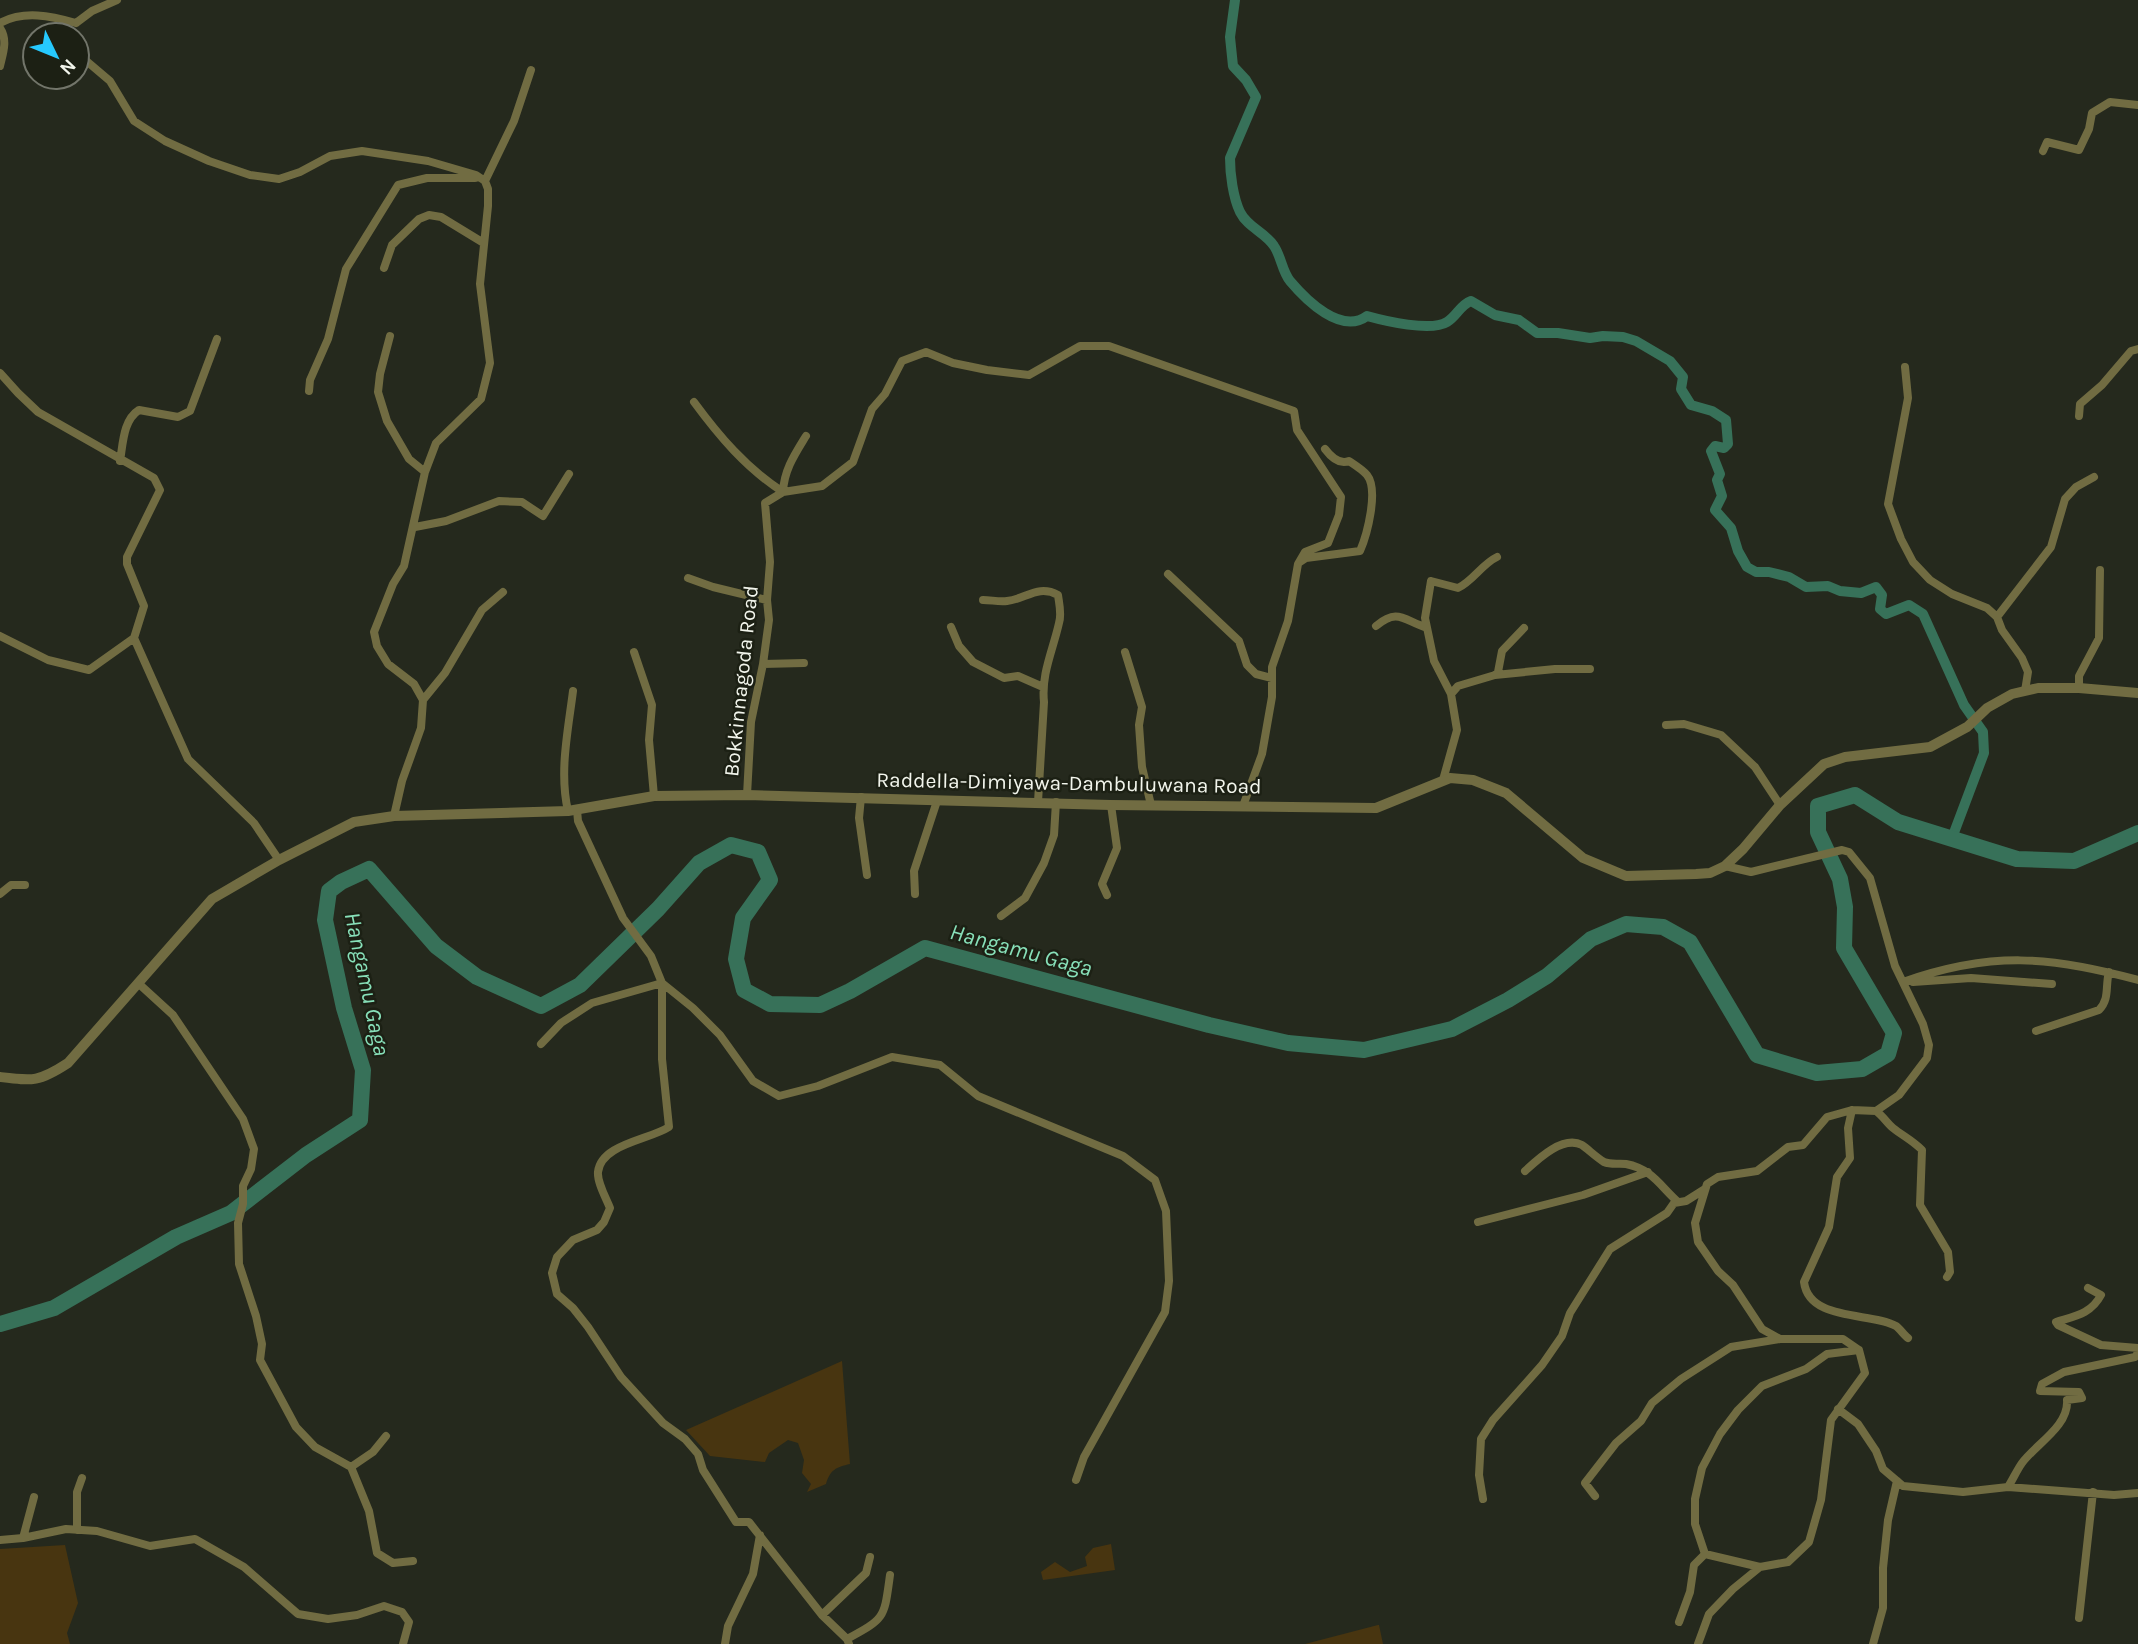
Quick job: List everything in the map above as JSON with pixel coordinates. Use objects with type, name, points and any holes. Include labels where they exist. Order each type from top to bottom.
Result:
[{"type":"street","points":[[79,21],[92,11],[117,0]]},
{"type":"street","points":[[0,66],[5,45],[0,26],[13,16],[49,16],[68,21]]},
{"type":"street","points":[[91,65],[110,81],[134,121],[165,141],[209,161],[250,175],[279,179],[300,172],[330,156],[362,151],[428,161],[482,179],[488,189],[480,284],[490,363],[481,399],[436,443],[425,472],[415,527],[404,566],[393,584],[374,632],[377,646],[388,664],[414,684],[423,700],[421,728],[402,781],[394,816]]},
{"type":"street","points":[[482,179],[514,121],[531,70]]},
{"type":"street","points":[[2043,151],[2047,142],[2079,150],[2089,129],[2092,113],[2110,102],[2138,105]]},
{"type":"street","points":[[309,391],[310,380],[328,339],[346,269],[398,185],[427,178],[482,179]]},
{"type":"street","points":[[384,268],[391,245],[419,219],[429,215],[441,217],[482,242]]},
{"type":"street","points":[[390,336],[378,392],[387,421],[409,459],[425,472]]},
{"type":"street","points":[[120,461],[125,431],[133,414],[139,410],[178,416],[190,411],[217,339]]},
{"type":"street","points":[[694,402],[720,437],[763,479],[783,492],[822,486],[853,462],[872,410],[885,394],[902,361],[926,352],[975,368],[1029,375],[1080,346],[1109,346],[1294,411],[1297,430],[1341,498],[1339,515],[1328,543],[1305,552],[1298,564],[1288,621],[1272,667],[1272,697],[1262,754],[1243,806]]},
{"type":"street","points":[[2079,416],[2080,404],[2102,385],[2132,351],[2138,349]]},
{"type":"street","points":[[1905,367],[1908,398],[1888,503],[1901,539],[1913,562],[1930,580],[1951,594],[1987,608],[1997,617],[2028,672],[2025,691]]},
{"type":"street","points":[[0,373],[38,412],[154,478],[160,490],[127,557],[127,564],[144,606],[134,638],[89,670],[48,660],[0,636]]},
{"type":"street","points":[[783,492],[783,480],[806,436]]},
{"type":"street","points":[[1298,564],[1306,558],[1360,551],[1367,535],[1372,493],[1368,476],[1349,461],[1345,463],[1333,459],[1325,449]]},
{"type":"street","points":[[415,527],[446,521],[499,501],[522,502],[542,516],[569,474]]},
{"type":"street","points":[[1997,617],[2051,547],[2065,499],[2076,487],[2094,477]]},
{"type":"street","name":"Bokkinnagoda Road","points":[[747,794],[751,722],[769,620],[767,600],[770,562],[765,503],[783,492]]},
{"type":"street","points":[[1443,780],[1458,730],[1451,694],[1434,661],[1425,618],[1431,581],[1458,589],[1467,584],[1490,560],[1497,557]]},
{"type":"street","points":[[2079,688],[2079,676],[2099,638],[2100,570]]},
{"type":"street","points":[[1168,574],[1239,641],[1247,665],[1256,674],[1272,678]]},
{"type":"street","points":[[688,578],[767,600]]},
{"type":"street","points":[[983,600],[1009,601],[1041,590],[1058,594],[1060,620],[1043,687],[1038,803]]},
{"type":"street","points":[[423,700],[445,673],[482,610],[503,592]]},
{"type":"street","points":[[1376,626],[1391,616],[1398,615],[1427,628]]},
{"type":"street","points":[[951,627],[959,646],[974,662],[1004,678],[1018,676],[1043,687]]},
{"type":"street","points":[[1495,676],[1499,672],[1502,651],[1524,628]]},
{"type":"street","points":[[134,638],[188,759],[254,823],[279,860]]},
{"type":"street","points":[[634,652],[652,705],[649,740],[654,796]]},
{"type":"street","points":[[1125,652],[1142,707],[1139,725],[1142,767],[1151,805]]},
{"type":"street","points":[[763,664],[804,663]]},
{"type":"street","points":[[1451,694],[1458,686],[1495,676],[1590,669]]},
{"type":"street","points":[[1725,866],[1780,805],[1824,765],[1845,757],[1930,747],[1968,727],[1987,708],[2012,694],[2038,688],[2079,688],[2138,694]]},
{"type":"street","points":[[573,691],[564,792],[623,918],[651,956],[662,983],[662,1059],[669,1127],[657,1135],[620,1146],[602,1159],[597,1174],[610,1208],[604,1223],[597,1230],[573,1240],[557,1257],[552,1273],[557,1294],[588,1327],[621,1377],[663,1423],[685,1439],[698,1454],[703,1470],[736,1522],[749,1522],[822,1615],[848,1642],[878,1622],[886,1606],[890,1575]]},
{"type":"street","points":[[1666,725],[1684,724],[1721,735],[1755,767],[1780,805]]},
{"type":"street","name":"Raddella-Dimiyawa-Dambuluwana Road","points":[[0,1077],[28,1081],[46,1078],[68,1063],[212,899],[279,860],[354,822],[394,816],[573,811],[654,796],[747,794],[1111,805],[1376,808],[1450,778],[1474,780],[1506,793],[1583,858],[1626,876],[1710,873],[1725,866]]},
{"type":"street","points":[[861,797],[859,818],[867,876]]},
{"type":"street","points":[[915,894],[914,871],[937,801]]},
{"type":"street","points":[[1001,916],[1025,898],[1044,863],[1054,835],[1056,802]]},
{"type":"street","points":[[1107,895],[1102,884],[1117,848],[1111,805]]},
{"type":"street","points":[[1725,866],[1751,872],[1842,850],[1849,852],[1870,878],[1895,966],[1923,1024],[1929,1045],[1927,1058],[1899,1095],[1875,1111]]},
{"type":"street","points":[[0,894],[11,885],[25,885]]},
{"type":"street","points":[[1903,982],[1941,969],[2013,959],[2059,962],[2138,981]]},
{"type":"street","points":[[2036,1031],[2099,1010],[2107,995],[2109,972]]},
{"type":"street","points":[[1903,982],[1971,978],[2052,985]]},
{"type":"street","points":[[138,983],[173,1015],[243,1119],[250,1134],[254,1149],[251,1169],[243,1186],[243,1203],[238,1223],[239,1264],[256,1316],[262,1344],[260,1360],[296,1427],[315,1447],[351,1467],[369,1511],[377,1553],[393,1563],[414,1561]]},
{"type":"street","points":[[541,1044],[562,1023],[592,1003],[662,983]]},
{"type":"street","points":[[662,983],[720,1035],[753,1081],[779,1096],[818,1086],[892,1057],[940,1065],[978,1096],[1123,1156],[1155,1180],[1166,1211],[1169,1281],[1165,1312],[1084,1457],[1076,1480]]},
{"type":"street","points":[[1852,1110],[1849,1128],[1850,1158],[1838,1177],[1829,1227],[1804,1282],[1805,1291],[1810,1298],[1834,1311],[1895,1325],[1908,1338]]},
{"type":"street","points":[[1780,1339],[1762,1329],[1733,1285],[1718,1270],[1698,1242],[1695,1223],[1707,1184],[1718,1177],[1757,1171],[1788,1147],[1803,1145],[1827,1116],[1852,1110],[1875,1111],[1922,1150],[1920,1205],[1948,1252],[1950,1272],[1947,1276]]},
{"type":"street","points":[[1525,1171],[1540,1158],[1567,1142],[1579,1143],[1606,1163],[1626,1164],[1648,1172],[1678,1202]]},
{"type":"street","points":[[1478,1222],[1583,1195],[1648,1172]]},
{"type":"street","points":[[1483,1499],[1479,1475],[1481,1439],[1493,1420],[1542,1365],[1562,1336],[1570,1313],[1610,1249],[1667,1213],[1674,1203],[1686,1201],[1705,1189]]},
{"type":"street","points":[[2008,1487],[2022,1462],[2062,1419],[2068,1408],[2067,1400],[2082,1398],[2079,1392],[2040,1391],[2042,1384],[2064,1372],[2135,1357],[2138,1351],[2101,1345],[2058,1325],[2056,1322],[2086,1313],[2096,1304],[2101,1295],[2088,1288]]},
{"type":"street","points":[[1595,1496],[1585,1483],[1616,1443],[1641,1421],[1653,1403],[1681,1379],[1731,1347],[1780,1339],[1843,1339],[1859,1350],[1865,1373],[1831,1420],[1821,1500],[1809,1542],[1788,1562],[1760,1567],[1705,1554]]},
{"type":"street","points":[[1705,1554],[1695,1524],[1695,1499],[1702,1468],[1720,1434],[1738,1409],[1762,1386],[1806,1369],[1827,1354],[1859,1350]]},
{"type":"street","points":[[1838,1409],[1858,1424],[1877,1451],[1883,1469],[1903,1486],[1963,1492],[2008,1487],[2114,1495],[2138,1493]]},
{"type":"street","points":[[351,1467],[373,1452],[386,1436]]},
{"type":"street","points":[[77,1530],[77,1493],[82,1478]]},
{"type":"street","points":[[1873,1644],[1883,1608],[1882,1568],[1888,1520],[1897,1481]]},
{"type":"street","points":[[2079,1618],[2092,1492]]},
{"type":"street","points":[[23,1538],[34,1497]]},
{"type":"street","points":[[0,1540],[66,1529],[97,1531],[150,1546],[195,1539],[244,1567],[298,1614],[328,1619],[357,1615],[384,1606],[402,1612],[409,1622],[403,1644]]},
{"type":"street","points":[[725,1644],[728,1626],[752,1574],[760,1535]]},
{"type":"street","points":[[1679,1622],[1690,1592],[1694,1565],[1705,1554]]},
{"type":"street","points":[[822,1615],[866,1573],[870,1558]]},
{"type":"street","points":[[1698,1644],[1709,1614],[1733,1589],[1760,1567]]},
{"type":"shaded area","points":[[842,1361],[850,1464],[834,1470],[826,1484],[807,1492],[811,1484],[802,1473],[804,1460],[798,1443],[788,1440],[769,1453],[765,1462],[710,1456],[686,1430]]},
{"type":"shaded area","points":[[1111,1544],[1115,1570],[1043,1580],[1041,1572],[1055,1562],[1070,1572],[1087,1566],[1085,1557],[1093,1548]]},
{"type":"shaded area","points":[[65,1545],[78,1603],[67,1633],[70,1644],[0,1644],[0,1549]]},
{"type":"shaded area","points":[[1378,1625],[1383,1644],[1305,1644]]},
{"type":"waterway","points":[[1235,0],[1230,37],[1233,66],[1256,97],[1230,158],[1231,178],[1240,212],[1274,246],[1290,281],[1325,313],[1346,321],[1357,321],[1367,316],[1408,325],[1440,325],[1450,320],[1471,301],[1495,315],[1519,320],[1537,333],[1590,338],[1623,337],[1636,341],[1670,361],[1683,377],[1681,389],[1691,405],[1712,411],[1726,420],[1728,444],[1724,448],[1715,446],[1711,451],[1720,474],[1717,480],[1722,496],[1715,510],[1731,528],[1738,551],[1747,567],[1756,572],[1789,577],[1806,587],[1828,586],[1840,591],[1861,593],[1876,587],[1882,595],[1880,609],[1886,614],[1909,605],[1923,614],[1964,705],[1983,732],[1984,753],[1952,838]]},
{"type":"waterway","name":"Hangamu Gaga","points":[[0,1324],[54,1308],[176,1237],[231,1213],[306,1155],[360,1120],[363,1070],[344,1008],[325,920],[329,891],[341,882],[369,869],[436,946],[477,977],[541,1006],[580,985],[658,909],[699,863],[731,845],[758,852],[770,880],[743,918],[736,959],[744,990],[770,1004],[820,1005],[925,948],[1209,1025],[1288,1043],[1364,1050],[1452,1029],[1547,976],[1591,939],[1626,924],[1663,927],[1690,942],[1757,1055],[1817,1073],[1862,1069],[1888,1054],[1894,1033],[1844,948],[1845,907],[1840,879],[1818,832],[1818,806],[1855,795],[1898,822],[2017,859],[2074,861],[2138,833]]}]
